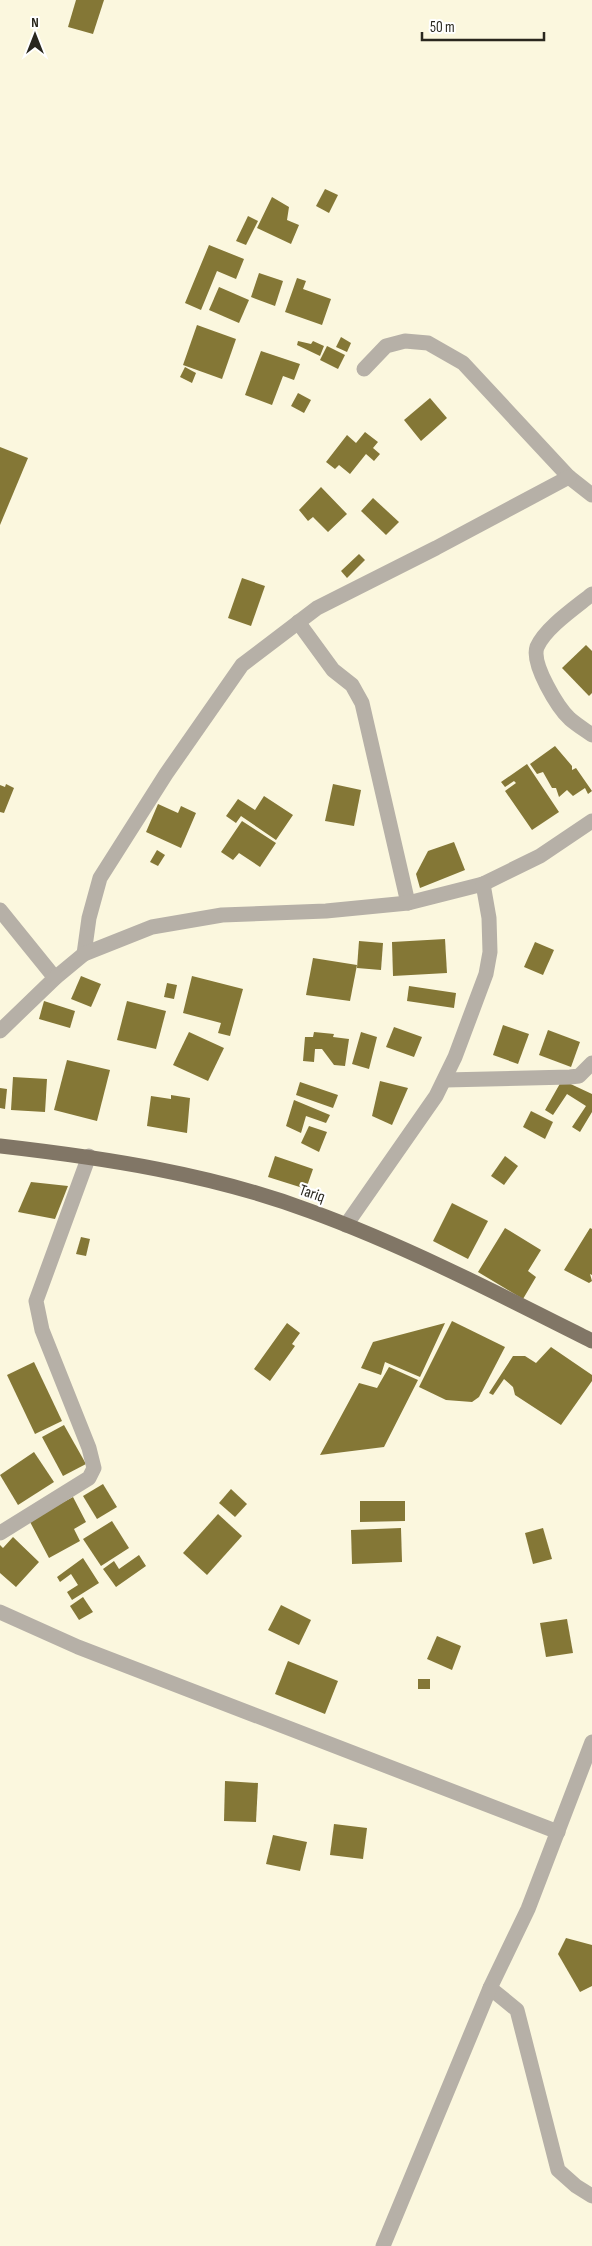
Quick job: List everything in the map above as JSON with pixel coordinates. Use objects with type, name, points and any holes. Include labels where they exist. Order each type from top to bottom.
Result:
[{"type":"main road","name":"Tariq","points":[[0,1146],[89,1156],[230,1186],[294,1205],[346,1225],[484,1288],[592,1341]]},
{"type":"street","points":[[364,369],[386,346],[405,341],[428,343],[463,363],[569,476],[592,495]]},
{"type":"street","points":[[84,954],[89,918],[100,878],[166,774],[242,665],[317,608],[436,548],[569,476]]},
{"type":"street","points":[[592,594],[548,632],[537,648],[537,663],[548,687],[569,718],[592,735]]},
{"type":"street","points":[[298,622],[333,670],[352,685],[362,703],[408,903]]},
{"type":"street","points":[[0,1031],[55,978],[84,954],[152,927],[222,915],[326,911],[408,903],[483,884],[540,856],[592,821]]},
{"type":"street","points":[[346,1225],[445,1080],[486,974],[489,935],[483,884]]},
{"type":"street","points":[[0,910],[55,978]]},
{"type":"street","points":[[445,1080],[579,1076],[592,1063]]},
{"type":"street","points":[[0,1533],[89,1478],[94,1468],[90,1448],[42,1330],[36,1302],[89,1156]]},
{"type":"street","points":[[0,1612],[78,1647],[558,1832]]},
{"type":"street","points":[[383,2246],[490,1988],[528,1909],[592,1742]]},
{"type":"street","points":[[490,1988],[517,2010],[558,2170],[576,2186],[592,2196]]},
{"type":"building","points":[[76,0],[104,0],[93,34],[68,27]]},
{"type":"building","points":[[325,189],[338,195],[329,213],[316,206]]},
{"type":"building","points":[[272,197],[289,207],[287,220],[299,225],[291,244],[257,228]]},
{"type":"building","points":[[248,216],[258,221],[246,245],[236,241]]},
{"type":"building","points":[[209,245],[244,259],[236,279],[217,271],[201,310],[185,303]]},
{"type":"building","points":[[259,273],[283,281],[275,306],[251,297]]},
{"type":"building","points":[[297,278],[306,281],[303,289],[331,299],[322,325],[285,312]]},
{"type":"building","points":[[219,287],[249,300],[239,323],[209,310]]},
{"type":"building","points":[[197,325],[236,339],[222,379],[183,365]]},
{"type":"building","points":[[341,337],[351,343],[347,352],[336,347]]},
{"type":"building","points":[[298,341],[311,344],[313,341],[324,346],[320,356],[297,345]]},
{"type":"building","points":[[327,346],[345,355],[338,369],[320,360]]},
{"type":"building","points":[[261,351],[300,364],[294,380],[283,376],[272,405],[245,395]]},
{"type":"building","points":[[185,367],[196,373],[192,383],[180,377]]},
{"type":"building","points":[[298,393],[311,400],[304,413],[291,406]]},
{"type":"building","points":[[430,398],[447,418],[421,441],[404,420]]},
{"type":"building","points":[[365,432],[378,442],[373,448],[380,454],[374,461],[366,454],[350,474],[339,465],[335,469],[326,462],[347,435],[356,443]]},
{"type":"building","points":[[0,447],[28,458],[0,525]]},
{"type":"building","points":[[321,487],[347,514],[328,532],[313,517],[308,521],[299,510]]},
{"type":"building","points":[[373,498],[399,522],[386,535],[361,511]]},
{"type":"building","points":[[359,554],[365,560],[347,578],[341,571]]},
{"type":"building","points":[[242,578],[265,586],[251,626],[228,618]]},
{"type":"building","points":[[586,645],[592,651],[592,693],[589,696],[562,668]]},
{"type":"building","points":[[555,746],[572,766],[572,770],[576,768],[592,791],[588,794],[585,788],[573,796],[567,790],[559,797],[556,788],[552,788],[543,772],[537,774],[530,764]]},
{"type":"building","points":[[527,764],[559,812],[532,830],[505,791],[516,783],[514,781],[505,787],[501,782]]},
{"type":"building","points":[[6,784],[14,788],[4,813],[0,812],[0,785],[5,787]]},
{"type":"building","points":[[333,784],[361,790],[354,826],[325,821]]},
{"type":"building","points":[[264,796],[293,815],[276,840],[241,816],[236,823],[226,816],[238,799],[255,810]]},
{"type":"building","points":[[158,804],[178,813],[181,806],[196,813],[181,848],[146,832]]},
{"type":"building","points":[[242,821],[276,843],[260,867],[239,853],[233,860],[221,852]]},
{"type":"building","points":[[454,842],[465,870],[420,888],[416,874],[428,851]]},
{"type":"building","points":[[157,850],[165,855],[158,866],[150,862]]},
{"type":"building","points":[[445,939],[447,973],[393,976],[392,942]]},
{"type":"building","points":[[359,941],[383,943],[381,970],[357,968]]},
{"type":"building","points":[[535,942],[554,950],[543,975],[524,967]]},
{"type":"building","points":[[313,958],[357,965],[350,1001],[306,995]]},
{"type":"building","points":[[81,976],[101,984],[91,1007],[71,999]]},
{"type":"building","points":[[192,976],[243,989],[230,1036],[218,1033],[221,1023],[183,1013]]},
{"type":"building","points":[[167,983],[177,985],[174,999],[164,997]]},
{"type":"building","points":[[409,986],[456,993],[454,1008],[407,1001]]},
{"type":"building","points":[[44,1001],[75,1011],[70,1028],[39,1019]]},
{"type":"building","points":[[127,1001],[166,1011],[156,1049],[117,1040]]},
{"type":"building","points":[[503,1025],[529,1034],[518,1064],[493,1055]]},
{"type":"building","points":[[394,1027],[422,1037],[414,1057],[386,1047]]},
{"type":"building","points":[[548,1030],[580,1042],[571,1067],[539,1055]]},
{"type":"building","points":[[189,1032],[224,1048],[208,1081],[173,1065]]},
{"type":"building","points":[[314,1032],[334,1034],[333,1037],[349,1039],[345,1066],[334,1065],[322,1049],[315,1049],[314,1062],[303,1061],[305,1037],[313,1037]]},
{"type":"building","points":[[361,1032],[377,1037],[369,1069],[352,1064]]},
{"type":"building","points":[[67,1060],[110,1070],[97,1121],[54,1110]]},
{"type":"building","points":[[13,1077],[47,1079],[45,1112],[11,1110]]},
{"type":"building","points":[[562,1080],[592,1094],[592,1112],[580,1132],[572,1127],[586,1106],[567,1094],[553,1115],[545,1110]]},
{"type":"building","points":[[380,1081],[408,1088],[392,1125],[372,1116]]},
{"type":"building","points":[[300,1082],[338,1095],[333,1108],[296,1095]]},
{"type":"building","points":[[0,1088],[7,1089],[5,1109],[0,1108]]},
{"type":"building","points":[[171,1095],[190,1098],[187,1133],[147,1126],[151,1096],[171,1099]]},
{"type":"building","points":[[294,1100],[330,1115],[326,1123],[306,1116],[301,1133],[286,1126]]},
{"type":"building","points":[[531,1111],[553,1122],[545,1139],[523,1127]]},
{"type":"building","points":[[309,1126],[327,1132],[319,1152],[301,1143]]},
{"type":"building","points":[[275,1156],[313,1169],[306,1189],[268,1177]]},
{"type":"building","points":[[505,1156],[518,1166],[504,1185],[491,1176]]},
{"type":"building","points":[[31,1182],[68,1186],[55,1219],[18,1212]]},
{"type":"building","points":[[452,1203],[488,1221],[468,1259],[433,1241]]},
{"type":"building","points":[[505,1228],[541,1250],[528,1271],[536,1277],[523,1299],[478,1272]]},
{"type":"building","points":[[590,1228],[592,1229],[592,1275],[590,1274],[592,1281],[589,1283],[564,1270]]},
{"type":"building","points":[[81,1237],[90,1239],[86,1256],[76,1254]]},
{"type":"building","points":[[452,1321],[505,1347],[479,1397],[472,1402],[446,1400],[419,1387]]},
{"type":"building","points":[[287,1323],[300,1333],[292,1344],[295,1346],[270,1381],[254,1369]]},
{"type":"building","points":[[445,1323],[420,1377],[385,1362],[381,1375],[361,1368],[373,1342]]},
{"type":"building","points":[[551,1347],[592,1375],[592,1381],[561,1425],[515,1395],[513,1387],[504,1379],[493,1395],[489,1393],[513,1356],[525,1356],[536,1363]]},
{"type":"building","points":[[34,1362],[62,1421],[35,1434],[7,1375]]},
{"type":"building","points":[[389,1367],[418,1380],[384,1447],[320,1455],[359,1383],[377,1388]]},
{"type":"building","points":[[64,1425],[86,1464],[63,1476],[42,1437]]},
{"type":"building","points":[[34,1452],[54,1482],[18,1505],[0,1475]]},
{"type":"building","points":[[103,1484],[117,1507],[97,1519],[83,1496]]},
{"type":"building","points":[[231,1489],[247,1504],[235,1517],[219,1503]]},
{"type":"building","points":[[73,1497],[86,1522],[74,1529],[80,1541],[49,1558],[29,1520]]},
{"type":"building","points":[[360,1501],[405,1501],[405,1521],[360,1522]]},
{"type":"building","points":[[218,1514],[242,1536],[207,1575],[183,1553]]},
{"type":"building","points":[[112,1521],[129,1548],[101,1566],[83,1539]]},
{"type":"building","points":[[401,1528],[402,1562],[352,1564],[351,1530]]},
{"type":"building","points":[[543,1528],[552,1559],[533,1564],[525,1533]]},
{"type":"building","points":[[13,1537],[39,1562],[16,1587],[0,1573],[0,1545],[3,1548]]},
{"type":"building","points":[[139,1555],[146,1566],[116,1587],[103,1569],[114,1561],[119,1569]]},
{"type":"building","points":[[83,1558],[99,1583],[72,1600],[67,1592],[78,1585],[71,1574],[60,1582],[57,1577]]},
{"type":"building","points":[[83,1597],[93,1612],[79,1620],[70,1606]]},
{"type":"building","points":[[281,1605],[311,1620],[299,1645],[268,1630]]},
{"type":"building","points":[[567,1619],[573,1653],[546,1657],[540,1623]]},
{"type":"building","points":[[437,1636],[461,1646],[452,1670],[427,1659]]},
{"type":"building","points":[[288,1661],[338,1681],[325,1714],[275,1694]]},
{"type":"building","points":[[418,1679],[430,1679],[430,1689],[418,1689]]},
{"type":"building","points":[[225,1781],[258,1783],[256,1822],[224,1821]]},
{"type":"building","points":[[334,1824],[367,1828],[363,1859],[330,1855]]},
{"type":"building","points":[[273,1835],[307,1842],[300,1871],[266,1864]]},
{"type":"building","points":[[566,1938],[592,1945],[592,1986],[580,1992],[558,1954]]}]
